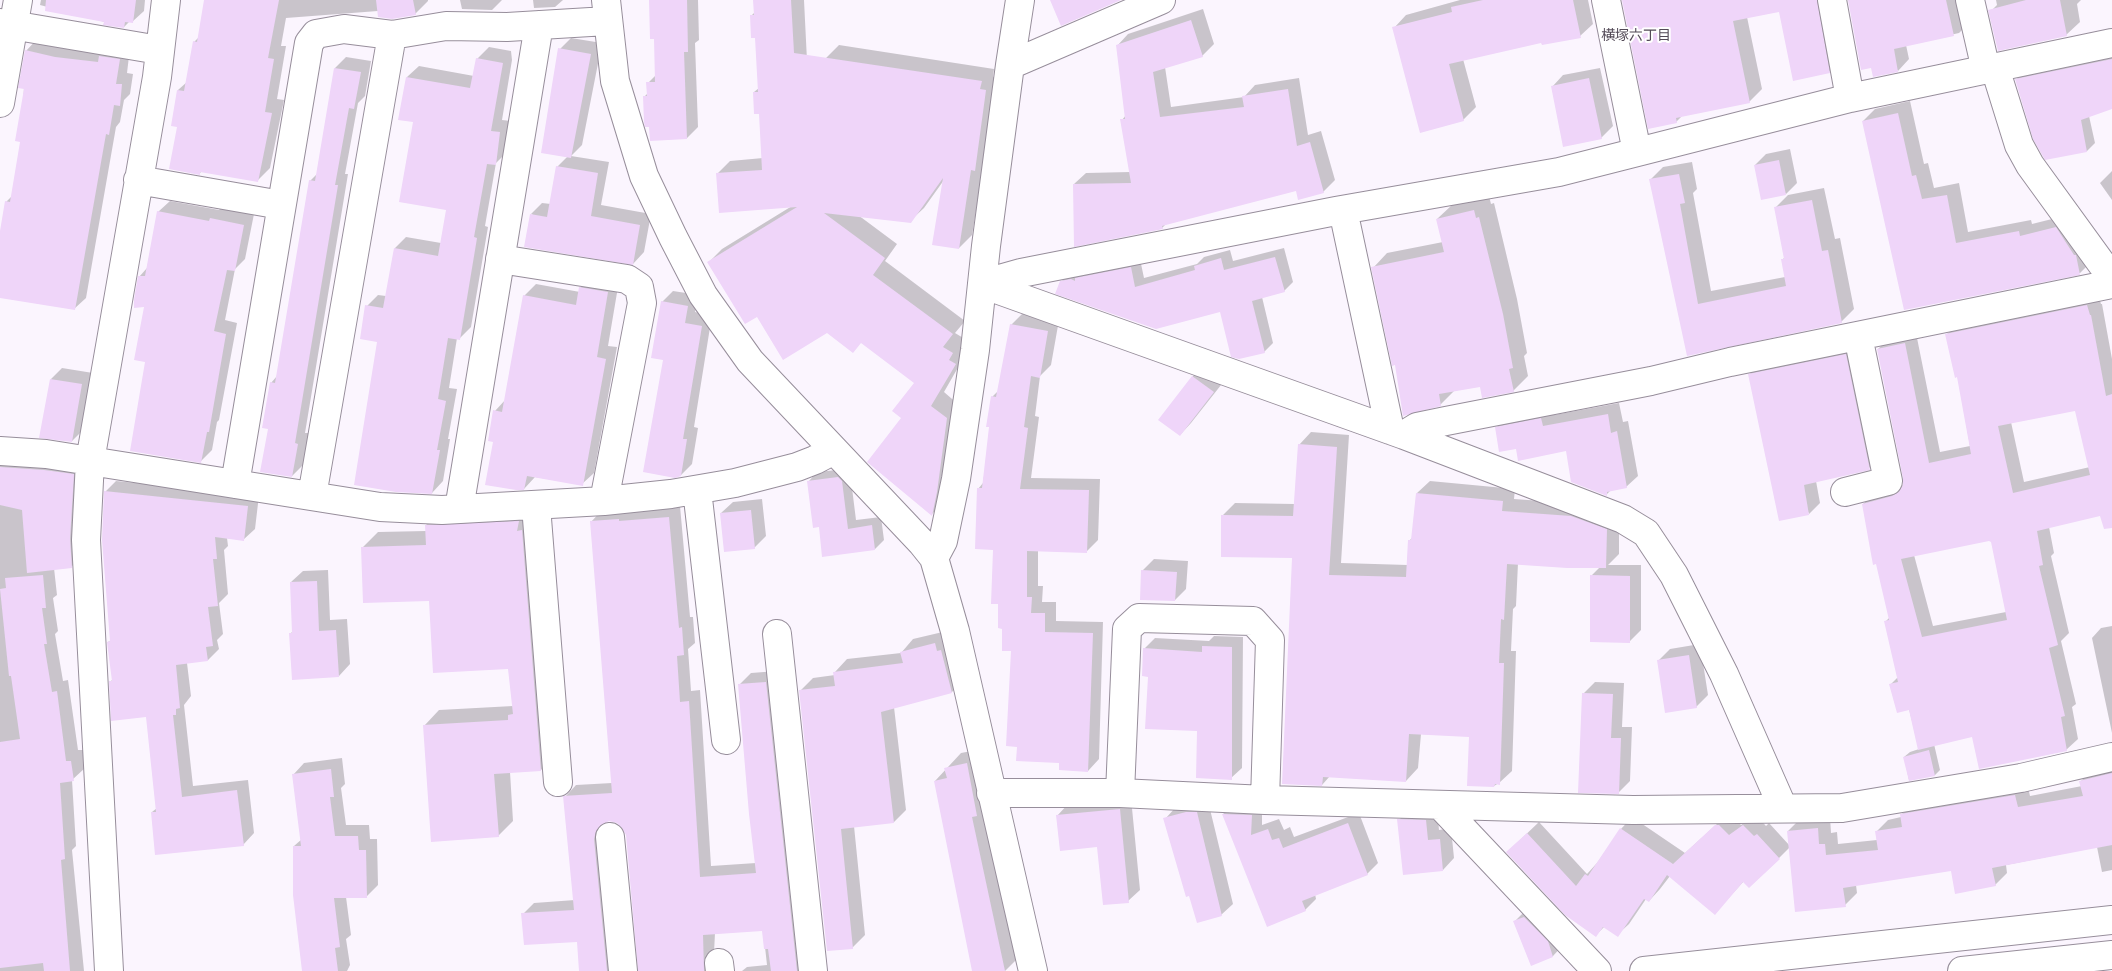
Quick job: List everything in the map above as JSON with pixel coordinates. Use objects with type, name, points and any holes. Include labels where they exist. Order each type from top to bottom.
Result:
[{"type":"street","points":[[109,971],[86,540],[90,461],[156,77],[166,0]]},
{"type":"street","points":[[934,558],[943,541],[956,479],[975,350],[1010,65],[1020,0]]},
{"type":"street","points":[[1010,65],[1161,0]]},
{"type":"street","points":[[1606,0],[1637,152]]},
{"type":"street","points":[[1832,0],[1850,98]]},
{"type":"street","points":[[1970,0],[1991,69],[2019,145],[2030,165],[2112,278]]},
{"type":"street","points":[[235,484],[309,43],[316,34],[344,29],[392,35],[446,26],[539,25],[606,11],[615,81],[644,176],[703,294],[750,361],[934,558],[955,631],[1033,971]]},
{"type":"street","points":[[0,103],[11,16],[159,50]]},
{"type":"street","points":[[459,509],[539,25]]},
{"type":"street","points":[[312,496],[392,35]]},
{"type":"street","points":[[982,284],[1021,273],[1343,210],[1559,172],[1850,98],[2112,43]]},
{"type":"street","points":[[138,180],[281,206]]},
{"type":"street","points":[[1343,210],[1397,433]]},
{"type":"street","points":[[500,259],[627,278],[639,287],[642,303],[604,501]]},
{"type":"street","points":[[982,284],[1397,433],[1623,518],[1646,533],[1674,575],[1724,674],[1783,808]]},
{"type":"street","points":[[1397,433],[1417,427],[1651,381],[1730,362],[2112,284]]},
{"type":"street","points":[[1845,492],[1888,481],[1858,336]]},
{"type":"street","points":[[0,451],[46,454],[394,509],[459,509],[536,506],[671,494],[797,467],[834,450]]},
{"type":"street","points":[[696,490],[726,740]]},
{"type":"street","points":[[536,506],[558,782]]},
{"type":"street","points":[[1120,793],[1127,629],[1140,618],[1253,621],[1270,640],[1265,800]]},
{"type":"street","points":[[777,634],[813,971]]},
{"type":"street","points":[[991,792],[1120,793],[1265,800],[1633,810],[1842,808],[2021,778],[2112,757]]},
{"type":"street","points":[[1440,805],[1597,971]]},
{"type":"street","points":[[610,837],[623,971]]},
{"type":"street","points":[[1644,971],[2112,920]]},
{"type":"street","points":[[1962,971],[2112,955]]},
{"type":"building","points":[[46,0],[136,0],[133,23],[125,22],[124,28],[103,25],[104,22],[45,11]]},
{"type":"building","points":[[204,0],[279,0],[268,58],[274,59],[265,112],[272,113],[258,182],[200,172],[200,175],[169,169],[177,127],[171,126],[177,90],[184,91],[193,41],[197,42]]},
{"type":"building","points":[[376,0],[413,0],[416,15],[392,19],[378,17]]},
{"type":"building","points":[[649,0],[687,0],[688,52],[684,52],[687,139],[650,141],[649,127],[645,127],[643,96],[647,96],[646,82],[655,82],[654,39],[650,39]]},
{"type":"building","points":[[753,0],[791,0],[794,53],[982,81],[980,89],[986,90],[975,171],[971,170],[959,249],[932,245],[943,178],[911,223],[824,213],[885,258],[873,275],[953,334],[943,347],[953,353],[949,360],[956,364],[931,406],[947,418],[932,516],[867,462],[901,418],[892,411],[914,383],[861,343],[853,353],[827,333],[783,360],[757,317],[745,324],[707,262],[797,207],[719,213],[716,173],[762,170],[759,114],[754,114],[753,92],[758,92],[755,38],[751,38],[750,15],[754,15]]},
{"type":"building","points":[[1050,0],[1121,0],[1061,26]]},
{"type":"building","points":[[1483,0],[1573,0],[1581,38],[1542,45],[1541,43],[1449,64],[1464,121],[1420,133],[1392,27],[1452,12],[1451,7]]},
{"type":"building","points":[[1622,0],[1817,0],[1830,73],[1793,81],[1779,12],[1733,21],[1750,103],[1676,118],[1677,123],[1648,129]]},
{"type":"building","points":[[1848,0],[1946,0],[1954,36],[1894,49],[1898,72],[1873,77],[1871,68],[1861,70]]},
{"type":"building","points":[[2026,0],[2060,0],[2067,36],[1998,51],[1988,10]]},
{"type":"building","points":[[1191,20],[1203,57],[1153,72],[1160,117],[1244,107],[1242,96],[1288,89],[1297,146],[1310,142],[1324,193],[1298,200],[1296,191],[1162,226],[1163,229],[1074,247],[1073,184],[1131,183],[1120,119],[1125,119],[1116,45]]},
{"type":"building","points":[[558,48],[591,54],[571,158],[541,153]]},
{"type":"building","points":[[25,50],[55,57],[98,62],[99,56],[120,59],[116,84],[122,84],[120,106],[114,105],[109,135],[106,134],[75,310],[0,298],[0,231],[5,201],[10,202],[20,142],[15,141],[24,89],[18,88]]},
{"type":"building","points":[[476,58],[503,63],[491,131],[500,132],[496,165],[487,164],[474,237],[477,238],[460,340],[448,338],[438,399],[446,401],[437,450],[440,450],[432,494],[396,492],[354,485],[377,342],[360,339],[365,305],[383,308],[394,248],[438,256],[446,210],[399,202],[413,122],[398,120],[406,77],[470,88]]},
{"type":"building","points":[[2112,59],[2112,109],[2081,120],[2087,152],[2045,160],[2033,139],[2015,79]]},
{"type":"building","points":[[334,68],[361,72],[354,109],[349,108],[335,185],[338,185],[295,443],[298,444],[292,477],[260,472],[268,429],[262,428],[270,382],[275,383],[309,180],[315,181]]},
{"type":"building","points":[[1589,78],[1602,139],[1563,147],[1551,86]]},
{"type":"building","points":[[1898,113],[1912,176],[1916,175],[1922,199],[1947,195],[1956,243],[2019,231],[2020,236],[2056,227],[2074,255],[2076,255],[2080,275],[1904,310],[1862,121]]},
{"type":"building","points":[[1779,160],[1786,195],[1761,200],[1754,165]]},
{"type":"building","points":[[556,166],[598,173],[591,216],[640,225],[633,265],[524,247],[530,214],[547,217]]},
{"type":"building","points":[[1679,174],[1685,203],[1680,204],[1698,304],[1786,286],[1781,259],[1784,259],[1774,207],[1812,200],[1822,251],[1828,250],[1842,323],[1687,356],[1649,179]]},
{"type":"building","points":[[1474,210],[1476,218],[1479,217],[1503,314],[1513,368],[1509,369],[1514,392],[1482,398],[1480,387],[1439,394],[1441,406],[1403,416],[1395,365],[1392,366],[1371,267],[1444,252],[1436,219]]},
{"type":"building","points":[[157,211],[209,221],[210,218],[244,225],[235,271],[227,270],[214,331],[226,334],[209,432],[207,432],[201,463],[130,451],[145,362],[134,360],[144,307],[134,308],[134,300],[138,276],[145,276]]},
{"type":"building","points":[[1275,257],[1285,292],[1252,301],[1265,353],[1239,359],[1231,357],[1220,312],[1156,329],[1055,294],[1060,281],[1071,279],[1075,281],[1075,278],[1131,267],[1135,287],[1195,270],[1194,266],[1221,258],[1224,270]]},
{"type":"building","points":[[579,287],[608,292],[597,357],[606,359],[583,486],[527,476],[524,490],[485,485],[493,442],[488,441],[493,410],[502,412],[523,295],[576,305]]},
{"type":"building","points":[[661,301],[688,306],[685,323],[702,326],[683,439],[687,439],[681,476],[675,478],[643,472],[663,360],[651,358]]},
{"type":"building","points":[[2087,305],[2091,315],[2106,396],[2112,394],[2112,528],[2104,529],[2100,516],[2037,531],[2043,565],[2039,566],[2058,645],[2049,648],[2065,716],[2061,717],[2067,751],[1979,769],[1972,737],[1918,750],[1909,710],[1897,713],[1889,684],[1898,682],[1884,621],[1889,620],[1876,564],[1873,565],[1862,504],[1892,496],[1899,492],[1903,485],[1877,349],[1905,343],[1929,463],[1971,454],[1957,377],[1955,378],[1945,334]],"holes":[[[2075,411],[2090,475],[2013,493],[1998,426]],[[1991,542],[2007,620],[1922,637],[1901,559]]]},
{"type":"building","points":[[1010,324],[1048,331],[1040,378],[1031,376],[1024,427],[1028,428],[1020,489],[1089,490],[1087,553],[1027,551],[1027,597],[1032,597],[1031,613],[1045,613],[1045,632],[1093,633],[1088,772],[1059,770],[1059,763],[1016,761],[1017,747],[1006,746],[1011,651],[1002,651],[1002,629],[998,628],[998,604],[991,604],[993,550],[975,549],[977,488],[982,488],[989,427],[986,427],[991,396],[996,397]]},
{"type":"building","points":[[1846,354],[1870,470],[1804,485],[1809,515],[1779,521],[1748,374]]},
{"type":"building","points":[[1192,376],[1214,392],[1180,436],[1158,420]]},
{"type":"building","points":[[50,379],[82,384],[72,442],[39,438]]},
{"type":"building","points":[[1608,414],[1611,433],[1617,431],[1627,488],[1607,492],[1607,496],[1571,482],[1566,451],[1518,461],[1516,449],[1499,452],[1495,427],[1541,418],[1543,426]]},
{"type":"building","points":[[1298,444],[1337,447],[1329,575],[1406,577],[1408,540],[1411,540],[1416,493],[1503,501],[1502,511],[1571,516],[1607,529],[1606,568],[1567,568],[1507,564],[1504,620],[1501,619],[1499,663],[1504,663],[1500,785],[1495,784],[1494,787],[1467,786],[1469,737],[1409,734],[1406,782],[1323,777],[1322,786],[1282,784],[1292,558],[1221,557],[1221,515],[1293,516]]},
{"type":"building","points":[[0,467],[74,474],[70,539],[72,568],[27,573],[22,510],[0,505]]},
{"type":"building","points":[[838,477],[842,481],[848,529],[872,525],[875,550],[822,557],[819,527],[813,528],[807,481]]},
{"type":"building","points":[[104,491],[248,506],[244,541],[215,537],[217,559],[213,559],[218,606],[208,607],[213,646],[206,647],[208,661],[176,665],[180,708],[176,709],[176,715],[173,715],[182,797],[237,790],[244,846],[155,855],[151,812],[156,812],[146,717],[111,721],[109,681],[112,681],[107,642],[110,641],[102,540]]},
{"type":"building","points":[[751,510],[755,549],[724,552],[720,513]]},
{"type":"building","points":[[669,517],[679,628],[682,627],[684,655],[677,656],[680,702],[689,701],[700,877],[756,873],[738,684],[766,682],[797,971],[771,971],[768,949],[764,949],[762,931],[703,935],[704,971],[638,971],[626,835],[617,823],[609,821],[601,825],[596,831],[594,839],[607,971],[579,971],[577,942],[524,945],[521,913],[574,910],[563,796],[612,793],[590,521]]},
{"type":"building","points":[[519,521],[517,531],[522,530],[541,771],[494,774],[499,837],[431,842],[423,725],[508,720],[508,715],[513,714],[508,669],[433,673],[429,601],[363,603],[361,547],[426,545],[425,525]]},
{"type":"building","points":[[1141,570],[1177,572],[1175,601],[1140,600]]},
{"type":"building","points":[[43,575],[46,608],[42,608],[47,644],[44,644],[52,692],[57,691],[66,761],[71,761],[74,781],[60,783],[65,859],[61,860],[70,971],[44,971],[43,963],[0,968],[0,742],[20,739],[11,676],[9,676],[0,589],[6,588],[5,578]]},
{"type":"building","points":[[1590,575],[1630,576],[1630,643],[1590,642]]},
{"type":"building","points":[[317,581],[319,631],[336,630],[339,677],[292,680],[289,633],[292,633],[290,582]]},
{"type":"building","points":[[935,643],[937,651],[941,650],[952,693],[881,712],[894,823],[841,829],[853,949],[827,951],[799,690],[835,686],[833,672],[903,663],[900,652]]},
{"type":"building","points":[[1202,646],[1232,647],[1232,780],[1196,778],[1197,731],[1145,729],[1148,677],[1142,676],[1143,648],[1202,652]]},
{"type":"building","points":[[1689,655],[1697,708],[1665,713],[1657,660]]},
{"type":"building","points":[[1582,693],[1613,694],[1611,738],[1621,738],[1619,794],[1578,793]]},
{"type":"building","points":[[1929,750],[1935,776],[1909,781],[1903,757]]},
{"type":"building","points":[[967,763],[977,816],[972,817],[1005,971],[972,971],[934,781],[947,778],[944,768]]},
{"type":"building","points":[[331,769],[334,797],[330,797],[335,836],[358,836],[359,850],[366,850],[367,898],[334,898],[340,947],[335,948],[338,971],[302,971],[293,895],[293,846],[301,846],[292,774]]},
{"type":"building","points":[[2112,773],[2112,845],[1992,868],[1996,886],[1955,894],[1951,871],[1843,888],[1846,907],[1795,912],[1787,831],[1818,828],[1819,844],[1825,844],[1826,855],[1878,850],[1875,831],[1902,827],[1900,814],[2015,795],[2018,807],[2083,796],[2079,781]]},
{"type":"building","points":[[1120,809],[1129,903],[1103,905],[1097,847],[1060,851],[1056,815]]},
{"type":"building","points":[[1186,812],[1197,812],[1222,916],[1197,923],[1189,896],[1186,897],[1163,818]]},
{"type":"building","points":[[1222,814],[1252,815],[1251,835],[1268,829],[1272,840],[1279,838],[1283,848],[1348,823],[1368,875],[1302,901],[1306,911],[1267,927]]},
{"type":"building","points":[[1397,819],[1426,820],[1428,840],[1440,839],[1443,871],[1403,875]]},
{"type":"building","points":[[1715,825],[1719,825],[1729,835],[1743,825],[1754,836],[1757,834],[1780,859],[1749,888],[1743,882],[1715,915],[1667,875],[1649,902],[1644,899],[1618,937],[1603,927],[1596,937],[1565,915],[1506,852],[1527,833],[1576,886],[1585,874],[1588,876],[1620,828],[1673,864]]},
{"type":"building","points":[[1524,917],[1548,941],[1553,957],[1531,966],[1513,921]]},
{"type":"district","name":"横塚六丁目","points":[[1636,35]]}]
